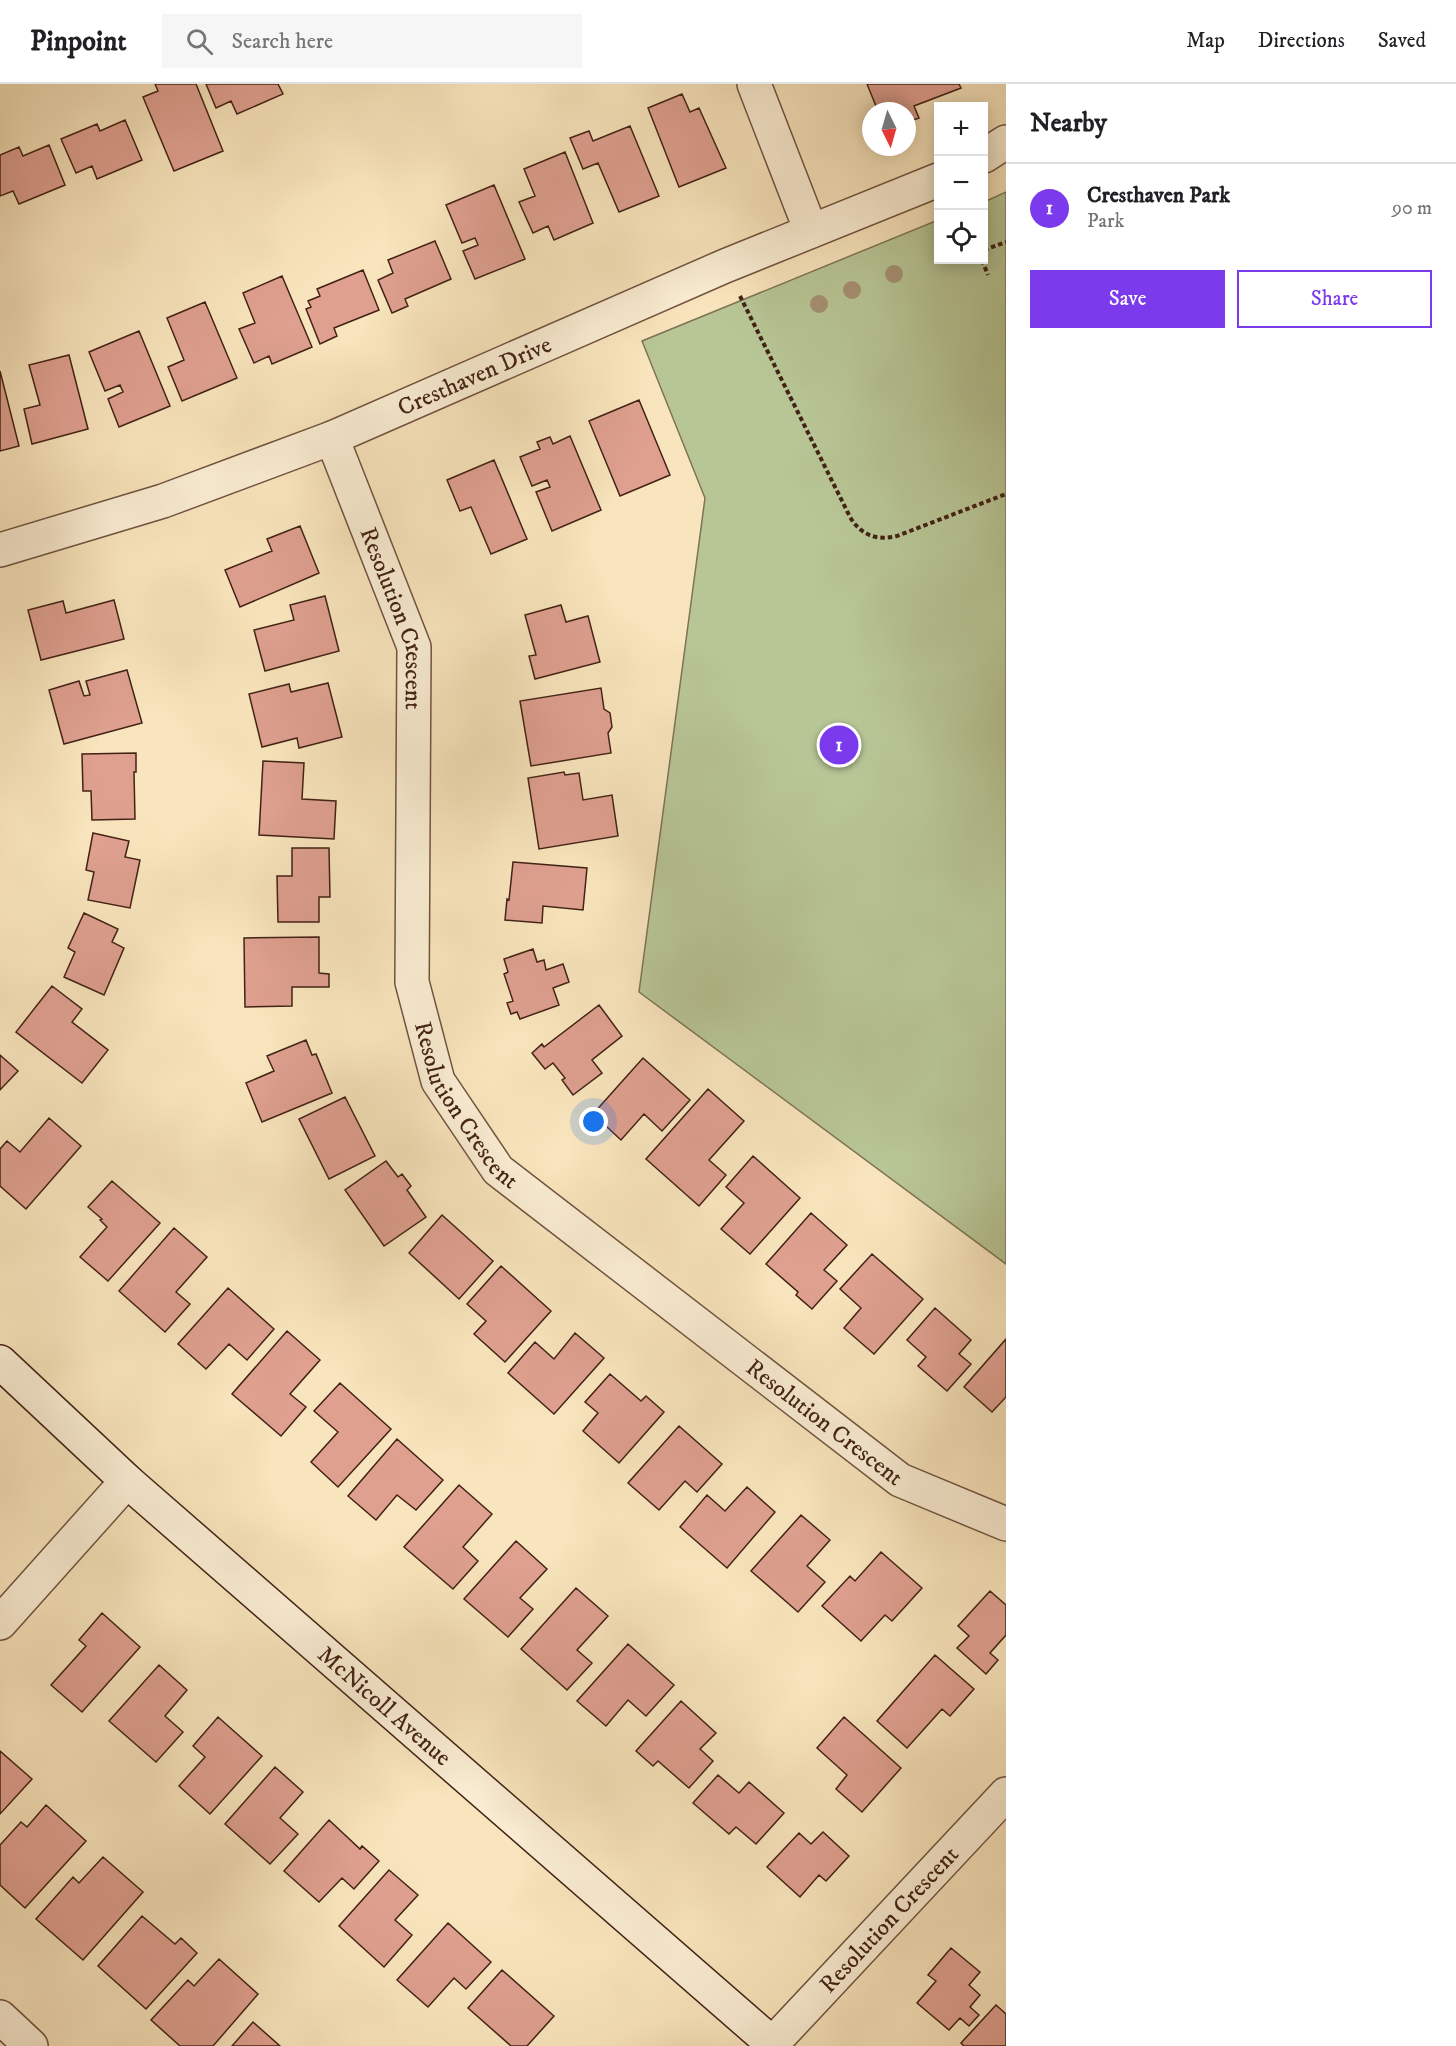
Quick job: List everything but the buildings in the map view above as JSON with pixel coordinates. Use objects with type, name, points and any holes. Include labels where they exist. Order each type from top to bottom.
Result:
[{"type":"street","points":[[754,84],[811,231]]},
{"type":"street","points":[[988,153],[1006,142]]},
{"type":"street","name":"Cresthaven Drive","points":[[0,550],[163,501],[332,438],[725,266],[934,182]]},
{"type":"street","name":"Resolution Crescent","points":[[332,438],[414,647],[412,982],[438,1081],[498,1170],[900,1480],[1006,1524]]},
{"type":"street","name":"McNicoll Avenue","points":[[0,1362],[127,1480],[773,2045]]},
{"type":"street","points":[[0,1623],[127,1480]]},
{"type":"street","name":"Resolution Crescent","points":[[773,2045],[1006,1794]]},
{"type":"street","points":[[0,2017],[31,2046]]},
{"type":"path","points":[[988,249],[1006,242]]},
{"type":"path","points":[[984,264],[988,275]]},
{"type":"path","points":[[725,266],[849,517],[858,529],[872,537],[897,536],[1006,494]]},
{"type":"green space","points":[[1006,192],[1006,1264],[639,992],[705,498],[642,341],[934,222],[934,264],[988,264],[988,200]]},
{"type":"place","name":"Cresthaven Park","points":[[839,745]]}]
